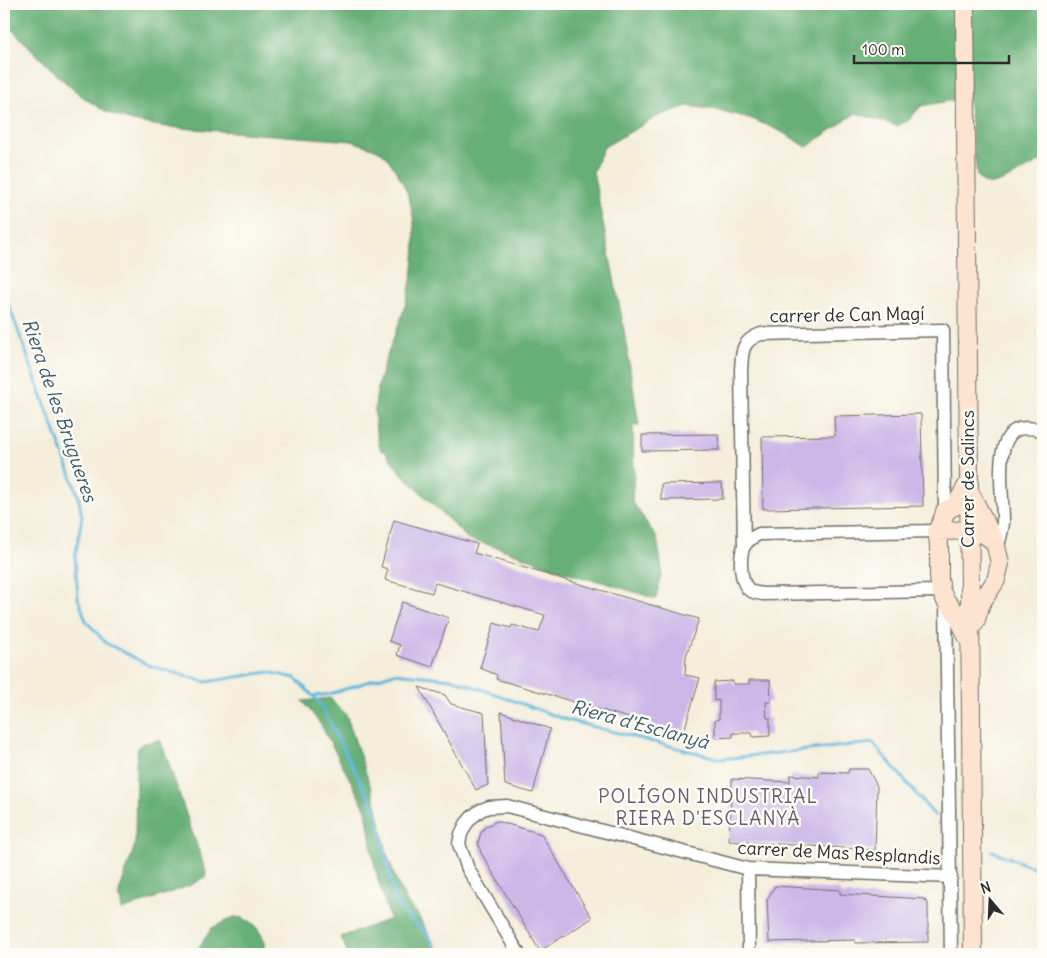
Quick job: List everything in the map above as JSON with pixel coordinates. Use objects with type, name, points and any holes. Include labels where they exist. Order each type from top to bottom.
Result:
[{"type":"main road","name":"Carrer de Salincs","points":[[965,4],[973,954]]},
{"type":"main road","points":[[968,487],[955,506],[945,511],[937,531],[939,544],[938,578],[943,596],[956,614],[970,641]]},
{"type":"main road","points":[[968,487],[996,546],[1000,563],[996,580],[981,603],[970,641]]},
{"type":"main road","points":[[937,531],[978,530],[996,546]]},
{"type":"main road","points":[[943,596],[996,580]]},
{"type":"street","name":"Carrer de Salincs","points":[[943,330],[945,511]]},
{"type":"street","name":"carrer de Can Magí","points":[[943,330],[761,334],[752,337],[745,344],[742,352],[741,371],[744,514],[742,564],[744,579],[748,588],[763,594],[943,596]]},
{"type":"street","points":[[996,546],[1002,525],[1004,443],[1017,430],[1025,428],[1043,430]]},
{"type":"street","points":[[744,514],[749,526],[764,534]]},
{"type":"street","points":[[744,547],[750,539],[760,534],[937,531]]},
{"type":"street","points":[[943,596],[951,878],[951,954]]},
{"type":"street","name":"carrer de Mas Resplandis","points":[[519,954],[468,868],[459,844],[466,824],[481,810],[489,807],[507,806],[748,869],[951,878]]},
{"type":"street","points":[[748,869],[749,954]]},
{"type":"green space","points":[[4,4],[1043,4],[1043,160],[1001,182],[989,184],[982,181],[977,175],[968,99],[921,106],[909,120],[897,126],[856,113],[807,147],[780,131],[752,119],[718,110],[687,106],[658,116],[604,147],[593,172],[623,324],[639,425],[633,425],[634,475],[632,501],[657,538],[662,569],[656,599],[581,577],[468,539],[401,473],[383,449],[382,452],[376,431],[376,397],[384,363],[407,299],[415,244],[413,216],[406,190],[399,175],[385,155],[352,141],[167,127],[137,122],[114,115],[78,93],[4,22]]},
{"type":"green space","points":[[330,698],[346,714],[376,803],[387,854],[396,880],[408,904],[416,912],[439,954],[348,954],[341,937],[390,919],[377,877],[366,810],[321,725],[303,701]]},
{"type":"green space","points":[[161,741],[206,872],[205,877],[191,885],[122,910],[119,892],[135,845],[136,763],[138,747],[141,744]]},
{"type":"green space","points":[[234,917],[247,920],[258,929],[264,941],[266,954],[247,954],[236,950],[221,951],[213,954],[194,954],[212,928]]},
{"type":"building","points":[[921,414],[923,506],[763,509],[762,437],[835,436],[834,416]]},
{"type":"building","points":[[718,434],[719,450],[642,451],[642,435]]},
{"type":"building","points":[[722,483],[723,499],[661,500],[661,484]]},
{"type":"building","points":[[394,520],[477,544],[474,553],[699,619],[686,656],[685,675],[700,678],[683,734],[496,679],[497,675],[480,668],[494,623],[511,628],[512,625],[539,632],[545,615],[435,583],[432,593],[385,580],[388,569],[381,567]]},
{"type":"building","points":[[402,602],[449,618],[432,667],[397,655],[400,645],[389,641]]},
{"type":"building","points":[[749,680],[770,680],[771,702],[766,702],[767,718],[770,718],[770,736],[753,737],[752,733],[733,733],[733,737],[715,738],[715,720],[719,719],[719,700],[714,701],[714,682],[733,681],[733,684],[749,684]]},
{"type":"building","points":[[419,687],[445,695],[451,704],[484,713],[488,785],[476,790]]},
{"type":"building","points":[[501,712],[550,729],[533,793],[505,785]]},
{"type":"building","points":[[849,769],[868,769],[877,786],[875,850],[729,841],[732,779],[790,782],[790,775],[819,777],[819,772],[848,773]]},
{"type":"building","points":[[497,821],[541,834],[592,918],[540,951],[481,853],[478,842],[481,833],[485,827]]},
{"type":"building","points":[[775,886],[840,890],[840,894],[924,899],[928,903],[928,942],[855,943],[855,940],[769,942],[767,900]]},
{"type":"waterway","name":"Riera de les Brugueres","points":[[4,292],[78,495],[82,516],[75,558],[78,598],[86,621],[106,643],[148,665],[206,682],[268,672],[295,678],[319,702],[376,811],[395,900],[403,913],[422,929],[432,941],[437,954]]},
{"type":"waterway","name":"Riera d'Esclanyà","points":[[313,696],[330,694],[394,673],[453,679],[567,720],[721,759],[873,743],[935,816]]},
{"type":"waterway","name":"Riera d'Esclanyà","points":[[992,851],[1043,871]]},
{"type":"district","name":"POLÍGON INDUSTRIAL RIERA D'ESCLANYÀ","points":[[708,807]]}]
